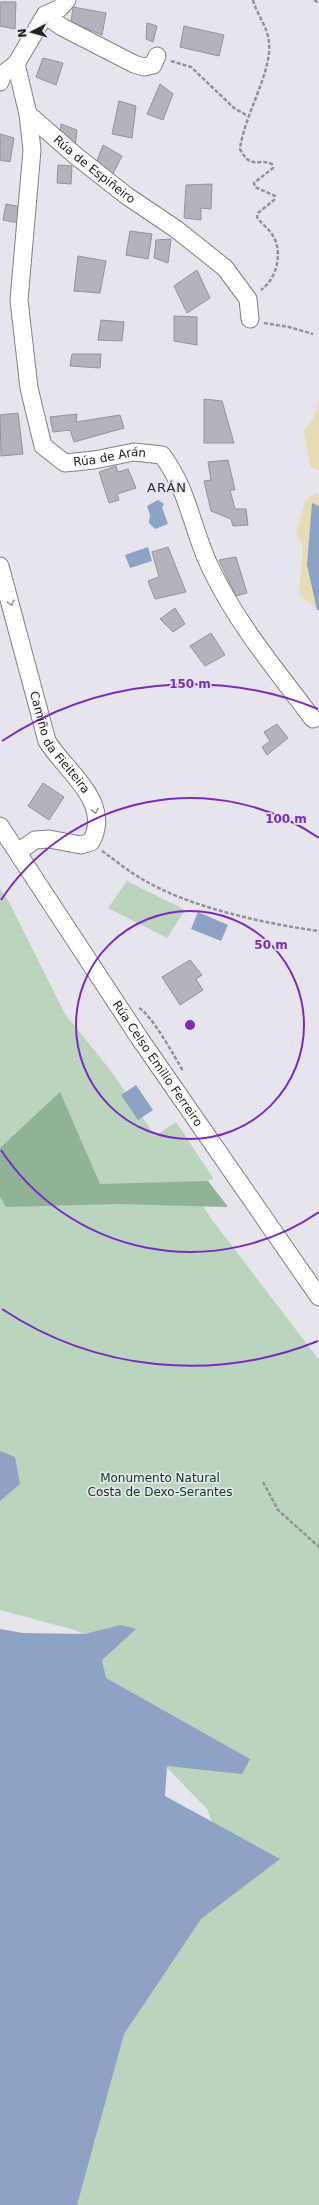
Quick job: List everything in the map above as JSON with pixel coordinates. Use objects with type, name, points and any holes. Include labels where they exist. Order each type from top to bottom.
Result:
[{"type":"street","points":[[44,8],[60,8],[67,0]]},
{"type":"street","points":[[44,8],[62,27],[134,64],[144,67],[153,65],[157,56]]},
{"type":"street","points":[[0,82],[8,62],[44,8]]},
{"type":"street","points":[[8,62],[28,114]]},
{"type":"street","name":"Rúa de Espiñeiro","points":[[28,114],[76,156],[127,196],[176,229],[225,268],[248,299]]},
{"type":"street","name":"Rúa de Arán","points":[[28,114],[32,150],[19,300],[29,388],[43,446],[65,463],[94,460],[134,452],[162,455],[175,472],[211,570],[232,608],[313,719]]},
{"type":"street","points":[[248,299],[250,319]]},
{"type":"street","name":"Camiño da Fieiteira","points":[[0,566],[47,741],[54,753],[85,788],[93,803],[96,816],[95,833],[90,842]]},
{"type":"street","name":"Rúa Celso Emilio Ferreiro","points":[[0,826],[140,1038],[319,1297]]},
{"type":"street","points":[[18,852],[35,840],[49,839],[81,845],[90,842]]},
{"type":"path","points":[[248,299],[266,286],[276,270],[278,252],[274,237],[257,217],[258,213],[274,200],[275,196],[255,187],[254,183],[270,172],[273,168],[272,164],[254,163],[245,158],[240,149],[248,116],[268,58],[269,42],[264,23],[253,0]]},
{"type":"path","points":[[314,0],[319,3]]},
{"type":"path","points":[[157,56],[191,67],[234,108],[248,116]]},
{"type":"path","points":[[250,319],[314,334]]},
{"type":"path","points":[[90,842],[142,879],[188,900],[275,925],[319,931]]},
{"type":"path","points":[[264,1482],[278,1510],[319,1547]]},
{"type":"green space","points":[[127,881],[185,910],[167,938],[108,908]]},
{"type":"green space","name":"Monumento Natural Costa de Dexo-Serantes","points":[[0,889],[9,902],[65,1014],[111,1071],[155,1136],[176,1122],[213,1178],[193,1192],[213,1221],[319,1360],[319,2205],[65,2205],[96,2139],[88,2101],[219,1840],[207,1809],[141,1741],[81,1633],[75,1630],[0,1610]]},
{"type":"green space","points":[[60,1092],[100,1184],[208,1181],[228,1207],[117,1204],[6,1207],[0,1197],[0,1148]]},
{"type":"sand","points":[[319,398],[319,471],[310,466],[304,431],[314,418]]},
{"type":"sand","points":[[316,493],[319,495],[319,610],[317,610],[299,594],[303,546],[296,534],[305,501]]},
{"type":"water","points":[[158,500],[164,504],[162,507],[168,524],[155,529],[149,523],[150,515],[147,506]]},
{"type":"water","points":[[312,503],[319,506],[319,610],[317,610],[307,565]]},
{"type":"water","points":[[148,547],[152,561],[130,568],[125,555]]},
{"type":"water","points":[[198,912],[228,925],[221,941],[191,929]]},
{"type":"water","points":[[136,1085],[153,1110],[138,1120],[121,1095]]},
{"type":"water","points":[[0,1451],[15,1457],[20,1484],[0,1501]]},
{"type":"water","points":[[121,1625],[136,1629],[102,1660],[106,1678],[250,1759],[242,1774],[167,1766],[165,1796],[280,1859],[201,1919],[124,2034],[77,2205],[0,2205],[0,1629],[23,1633],[85,1634]]},
{"type":"building","points":[[0,2],[16,2],[15,29],[0,26]]},
{"type":"building","points":[[73,7],[106,13],[102,35],[71,22]]},
{"type":"building","points":[[147,23],[157,26],[153,42],[146,39]]},
{"type":"building","points":[[184,26],[224,35],[219,56],[180,47]]},
{"type":"building","points":[[43,58],[63,63],[56,85],[36,77]]},
{"type":"building","points":[[160,84],[173,94],[163,120],[147,114]]},
{"type":"building","points":[[119,101],[136,106],[132,138],[112,134]]},
{"type":"building","points":[[61,124],[77,130],[75,147],[60,137]]},
{"type":"building","points":[[0,134],[14,138],[10,162],[0,160]]},
{"type":"building","points":[[103,145],[122,156],[113,174],[99,166],[101,163],[97,161]]},
{"type":"building","points":[[58,165],[72,166],[71,184],[57,183]]},
{"type":"building","points":[[212,184],[211,209],[201,208],[201,220],[184,218],[186,185]]},
{"type":"building","points":[[6,204],[22,207],[19,223],[3,220]]},
{"type":"building","points":[[130,231],[152,234],[148,259],[126,255]]},
{"type":"building","points":[[171,239],[168,263],[154,258],[156,240]]},
{"type":"building","points":[[78,256],[106,261],[100,293],[74,291]]},
{"type":"building","points":[[197,270],[210,298],[187,313],[174,286]]},
{"type":"building","points":[[174,316],[197,317],[197,345],[174,341]]},
{"type":"building","points":[[101,320],[124,322],[122,341],[98,340]]},
{"type":"building","points":[[72,354],[101,354],[100,368],[70,366]]},
{"type":"building","points":[[204,399],[222,401],[234,443],[204,443]]},
{"type":"building","points":[[18,413],[23,454],[1,456],[0,415]]},
{"type":"building","points":[[77,414],[76,422],[120,415],[124,428],[74,442],[70,430],[53,432],[50,417]]},
{"type":"building","points":[[228,460],[235,490],[230,490],[235,509],[246,509],[248,525],[233,526],[231,519],[211,511],[204,481],[211,480],[208,462]]},
{"type":"building","points":[[116,466],[118,472],[128,469],[136,488],[117,494],[119,500],[109,503],[99,472]]},
{"type":"building","points":[[168,547],[186,592],[155,599],[148,581],[159,577],[152,552]]},
{"type":"building","points":[[236,557],[247,593],[236,596],[219,560]]},
{"type":"building","points":[[175,608],[185,624],[173,632],[160,619]]},
{"type":"building","points":[[211,633],[225,655],[205,666],[190,646]]},
{"type":"building","points":[[277,724],[288,738],[267,755],[262,747],[270,741],[264,732]]},
{"type":"building","points":[[43,783],[64,797],[49,820],[28,806]]},
{"type":"building","points":[[190,960],[202,975],[196,979],[203,990],[180,1005],[162,977]]},
{"type":"district","name":"ARÁN","points":[[167,487]]}]
